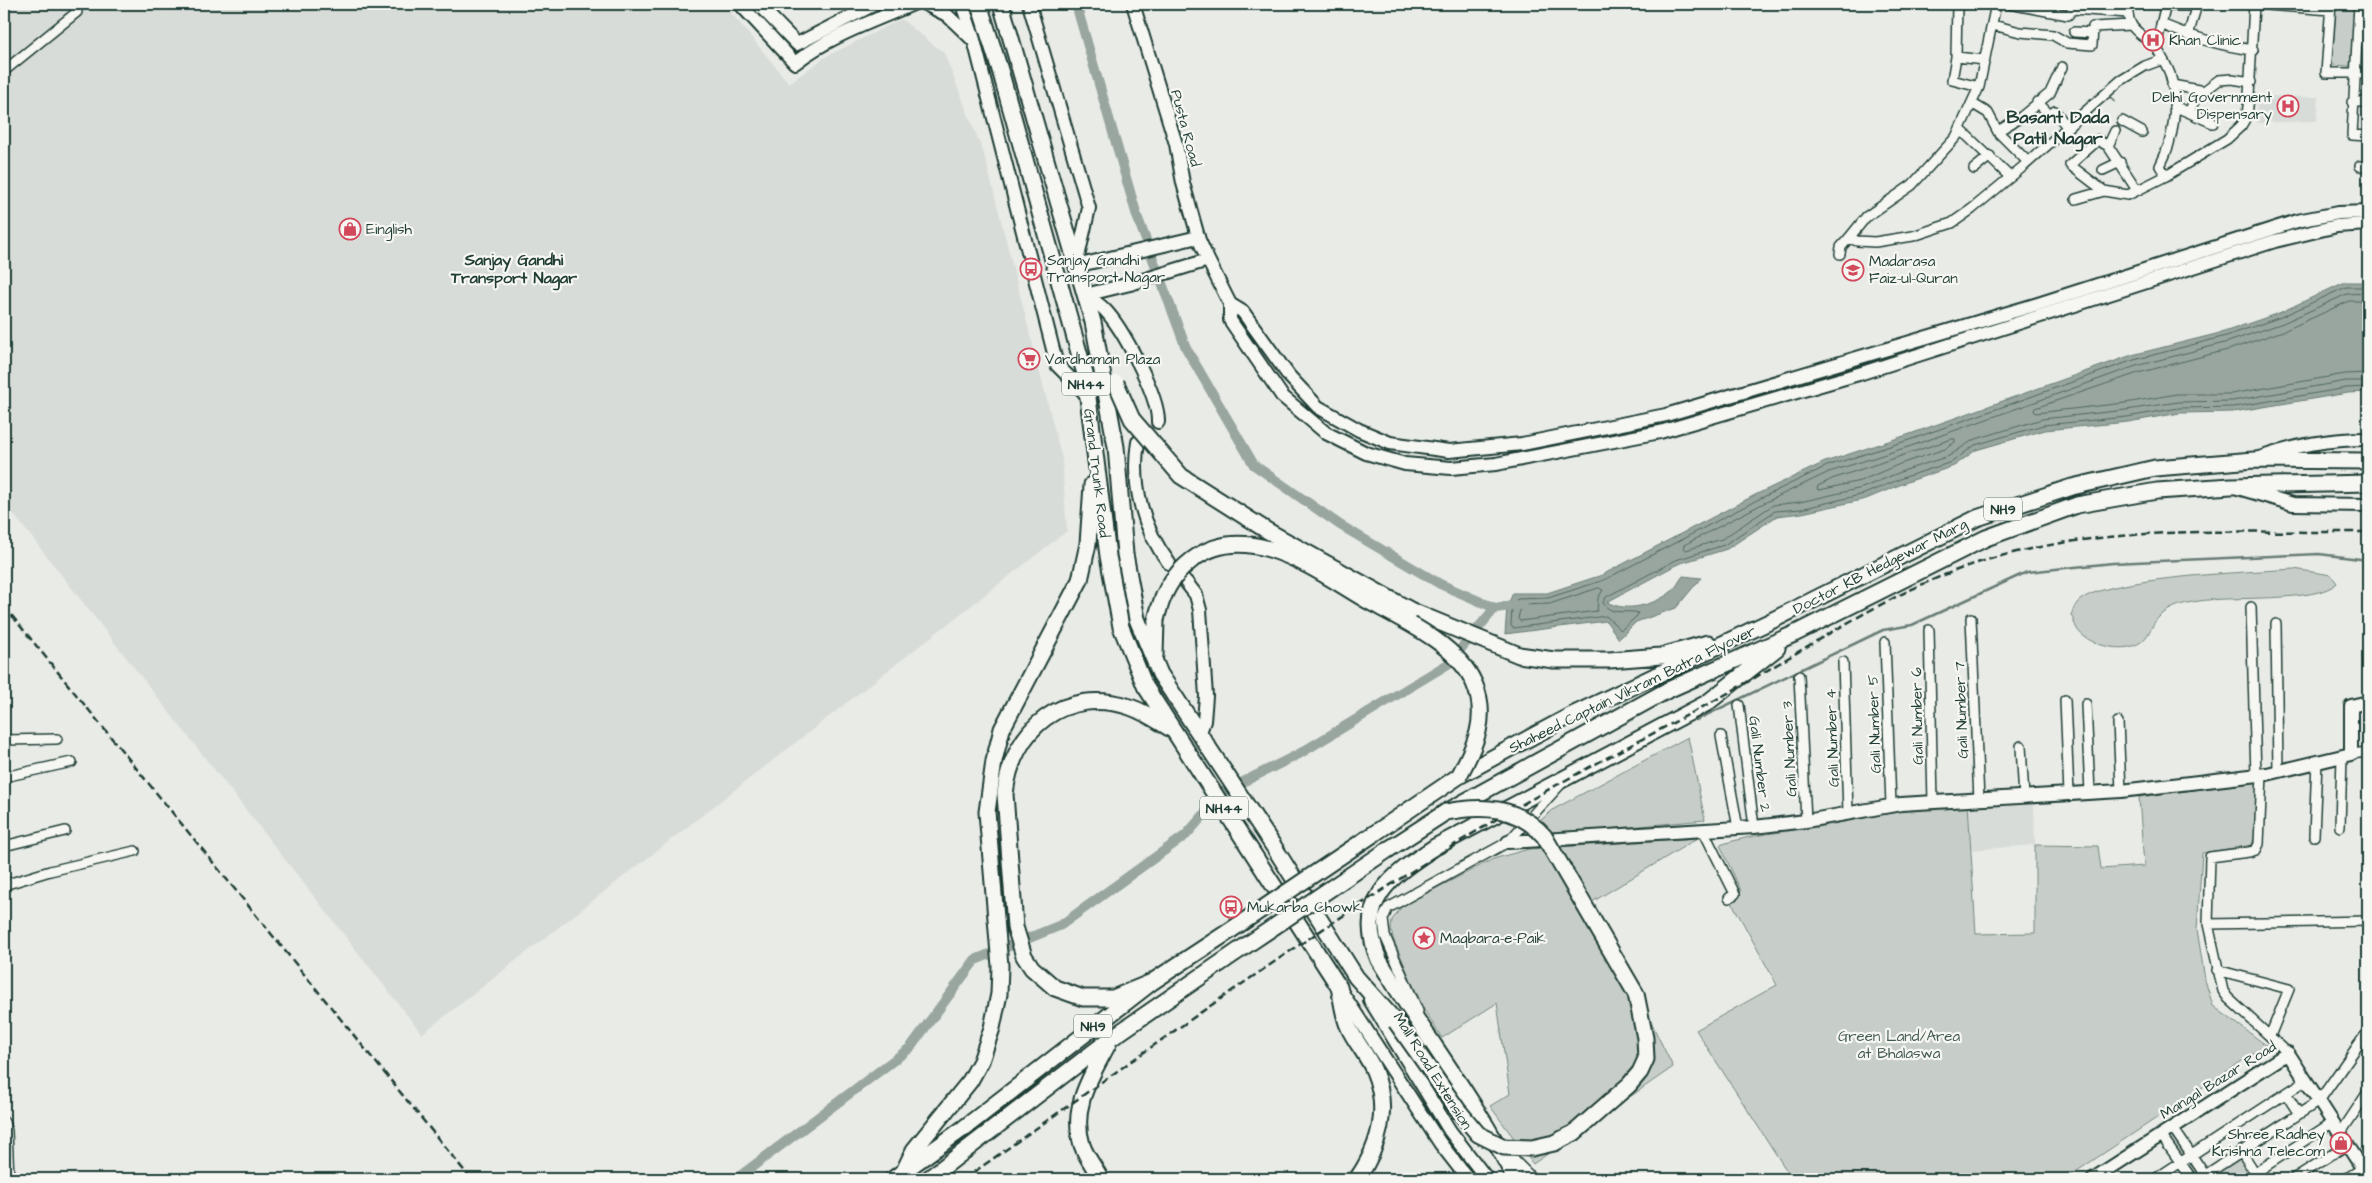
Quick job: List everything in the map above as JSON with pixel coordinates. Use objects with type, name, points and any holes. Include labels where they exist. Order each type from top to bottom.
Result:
[{"type":"highway","name":"Grand Trunk Road","points":[[979,4],[1000,70],[1082,365],[1108,556],[1121,627],[1145,686],[1339,987]]},
{"type":"highway","name":"Grand Trunk Road","points":[[1001,4],[1097,339],[1116,447],[1127,563],[1137,620],[1160,674],[1274,847],[1356,977]]},
{"type":"highway","points":[[1097,339],[1132,419],[1181,476],[1266,530],[1412,611],[1520,655],[1554,660],[1609,660],[1661,656],[1720,640],[1771,621]]},
{"type":"highway","points":[[898,1175],[914,1150],[970,1081],[981,1061],[992,1028],[999,994],[1000,966],[988,812],[994,761],[1002,729],[1080,580],[1088,544],[1094,447]]},
{"type":"highway","name":"Doctor KB Hedgewar Marg","points":[[1771,621],[1977,518],[2072,486],[2155,468],[2254,460],[2364,461]]},
{"type":"highway","name":"NH9","points":[[2230,486],[2368,483]]},
{"type":"highway","name":"Doctor KB Hedgewar Marg","points":[[1794,634],[1986,538],[2077,505],[2157,490],[2230,486]]},
{"type":"highway","points":[[1155,663],[1156,620],[1161,600],[1170,582],[1183,566],[1218,546],[1246,544],[1260,546],[1295,559],[1409,624],[1446,648],[1467,670],[1479,696],[1480,725],[1472,753],[1460,776]]},
{"type":"highway","name":"Shaheed Captain Vikram Batra Flyover","points":[[898,1175],[964,1128],[1152,982],[1460,776],[1570,716],[1771,621]]},
{"type":"highway","points":[[1515,1179],[1498,1144],[1399,993],[1375,951],[1372,922],[1380,894],[1399,871],[1435,847],[1706,703],[1794,634]]},
{"type":"highway","name":"Shaheed Captain Vikram Batra Flyover","points":[[928,1179],[1112,1037],[1446,812],[1668,690],[1794,634]]},
{"type":"highway","points":[[1152,982],[1128,993],[1098,999],[1068,994],[1042,979],[1028,962],[1018,942],[1009,866],[1005,794],[1007,774],[1019,745],[1044,718],[1074,705],[1088,702],[1112,703],[1131,708],[1175,731]]},
{"type":"highway","points":[[1356,977],[1396,1022],[1458,1110],[1478,1134],[1504,1147],[1532,1148],[1554,1144],[1574,1132],[1629,1085],[1640,1072],[1646,1059],[1645,1038],[1636,994],[1544,836],[1528,820],[1503,810],[1475,808],[1446,812]]},
{"type":"highway","points":[[1339,987],[1348,1026],[1374,1070],[1380,1090],[1383,1112],[1379,1135],[1370,1160],[1356,1179]]},
{"type":"highway","points":[[1101,1179],[1082,1146],[1077,1119],[1083,1092],[1112,1037]]},
{"type":"main road","points":[[740,4],[795,63],[806,54],[877,19],[913,4]]},
{"type":"main road","points":[[758,4],[806,54]]},
{"type":"main road","points":[[786,52],[797,44],[875,4]]},
{"type":"main road","points":[[925,4],[947,15],[974,40]]},
{"type":"main road","points":[[962,4],[974,40],[1058,365],[1087,395]]},
{"type":"main road","points":[[1029,4],[1088,208],[1076,266],[1198,237]]},
{"type":"main road","name":"Pusta Road","points":[[1133,4],[1176,144],[1183,183],[1198,237],[1230,304]]},
{"type":"main road","points":[[1230,304],[1243,312],[1290,376],[1318,407],[1359,430],[1390,443],[1449,451],[1522,444],[1666,415],[2038,304],[2297,221],[2338,212],[2368,212]]},
{"type":"main road","points":[[1230,304],[1230,320],[1282,396],[1326,432],[1366,453],[1405,464],[1451,468],[1496,464],[1660,432],[1862,373],[2275,240],[2337,226],[2368,224]]},
{"type":"main road","points":[[1085,294],[1130,284],[1208,260]]},
{"type":"main road","points":[[1085,294],[1104,309],[1128,344],[1157,404],[1158,422]]},
{"type":"main road","points":[[2254,460],[2296,446],[2345,439],[2368,439]]},
{"type":"main road","points":[[1138,442],[1135,460],[1143,513],[1158,549],[1169,563]]},
{"type":"main road","points":[[2230,486],[2293,504],[2368,505]]},
{"type":"main road","points":[[1186,582],[1198,598],[1200,610],[1206,696],[1204,721],[1199,735]]},
{"type":"main road","points":[[1508,842],[1754,827],[1806,821],[1891,805],[2090,794],[2278,771],[2346,755],[2350,706],[2368,702]]},
{"type":"main road","name":"Mall Road Extension","points":[[1356,977],[1450,1130],[1487,1179]]},
{"type":"main road","points":[[1339,987],[1440,1142],[1468,1179]]},
{"type":"main road","name":"Mangal Bazar Road","points":[[2093,1179],[2288,1053],[2365,1172]]},
{"type":"street","points":[[1957,4],[1956,57],[1952,80],[1979,87]]},
{"type":"street","points":[[1840,254],[1841,248],[1866,217],[1912,185],[1947,147],[1960,129],[1973,104],[1979,87],[1996,4]]},
{"type":"street","points":[[2009,4],[2068,15],[2073,8],[2128,8],[2131,24],[2139,36],[2156,46],[2169,72],[2172,85],[2174,106],[2170,138],[2160,166],[2166,176]]},
{"type":"street","points":[[2076,199],[2104,191],[2128,195],[2166,176],[2227,139],[2241,126],[2247,116],[2251,82],[2254,4],[2330,7],[2326,73],[2368,73]]},
{"type":"street","points":[[2156,46],[2162,24],[2163,5],[2196,5],[2188,36]]},
{"type":"street","points":[[2362,10],[2354,73],[2352,136],[2368,136]]},
{"type":"street","points":[[4,71],[77,12]]},
{"type":"street","points":[[1993,25],[2020,32],[2053,35],[2067,43],[2092,45],[2093,26],[2131,24]]},
{"type":"street","points":[[2162,24],[2188,36],[2253,50]]},
{"type":"street","points":[[2074,32],[2093,33]]},
{"type":"street","points":[[2357,41],[2368,41]]},
{"type":"street","points":[[1956,57],[1985,60]]},
{"type":"street","points":[[1849,238],[1857,241],[1880,242],[1913,236],[1939,228],[1967,213],[2120,81],[2145,66],[2162,60]]},
{"type":"street","points":[[1998,131],[2021,117],[2050,93],[2062,67]]},
{"type":"street","points":[[2172,85],[2199,91],[2208,90],[2220,80],[2232,79],[2251,82]]},
{"type":"street","points":[[2189,112],[2199,91]]},
{"type":"street","points":[[2037,102],[2050,115],[2055,112],[2067,127]]},
{"type":"street","points":[[2352,102],[2368,102]]},
{"type":"street","points":[[1973,104],[1988,114],[1998,131],[2028,162]]},
{"type":"street","points":[[2174,106],[2213,123]]},
{"type":"street","points":[[2122,121],[2142,132]]},
{"type":"street","points":[[1960,129],[2010,177]]},
{"type":"street","points":[[2108,146],[2116,131]]},
{"type":"street","points":[[2104,191],[2070,164],[2098,140],[2108,146],[2137,190]]},
{"type":"street","points":[[1974,169],[1990,156]]},
{"type":"street","points":[[2103,170],[2120,162]]},
{"type":"street","points":[[2251,607],[2259,774],[2259,844],[2256,850],[2249,852],[2210,857],[2208,924],[2223,991],[2228,998],[2288,1053]]},
{"type":"street","name":"Gali Number 7","points":[[1971,618],[1979,800]]},
{"type":"street","points":[[2276,624],[2278,771]]},
{"type":"street","name":"Gali Number 6","points":[[1929,630],[1932,802]]},
{"type":"street","name":"Gali Number 5","points":[[1885,642],[1891,805]]},
{"type":"street","name":"Gali Number 4","points":[[1843,662],[1848,813]]},
{"type":"street","name":"Gali Number 3","points":[[1799,676],[1806,821]]},
{"type":"street","points":[[2065,700],[2069,794]]},
{"type":"street","points":[[2086,704],[2090,794]]},
{"type":"street","name":"Gali Number 2","points":[[1739,705],[1754,827]]},
{"type":"street","points":[[2118,722],[2121,791]]},
{"type":"street","points":[[1721,736],[1738,828]]},
{"type":"street","points":[[4,740],[56,739]]},
{"type":"street","points":[[2022,746],[2024,798]]},
{"type":"street","points":[[2340,828],[2346,755],[2368,752]]},
{"type":"street","points":[[2314,836],[2317,761]]},
{"type":"street","points":[[4,777],[72,762]]},
{"type":"street","points":[[1428,1036],[1386,936],[1383,919],[1388,908],[1508,842],[1568,776]]},
{"type":"street","points":[[1703,830],[1735,894],[1729,898]]},
{"type":"street","points":[[4,846],[65,831]]},
{"type":"street","points":[[4,885],[50,871],[135,852]]},
{"type":"street","points":[[2208,924],[2368,921]]},
{"type":"street","points":[[2217,970],[2289,989],[2270,1036]]},
{"type":"street","points":[[2173,1128],[2192,1156],[2202,1177],[2318,1101],[2368,1031]]},
{"type":"street","points":[[2155,1179],[2305,1081]]},
{"type":"street","points":[[2293,1179],[2344,1140],[2368,1092]]},
{"type":"street","points":[[2286,1094],[2299,1114]]},
{"type":"street","points":[[4,1122],[7,1131],[9,1179]]},
{"type":"street","points":[[2241,1151],[2257,1176],[2332,1122]]},
{"type":"street","points":[[2162,1135],[2192,1179]]},
{"type":"street","points":[[1498,1144],[1532,1179]]},
{"type":"street","points":[[2345,1179],[2365,1172]]},
{"type":"shaded area","points":[[4,4],[724,4],[789,83],[827,56],[901,19],[944,53],[984,154],[1062,459],[1067,531],[422,1034],[4,502]]},
{"type":"shaded area","name":"Delhi Government Dispensary","points":[[2256,96],[2319,97],[2317,121],[2257,123]]},
{"type":"shaded area","points":[[2034,801],[2035,845],[1971,850],[1968,804]]},
{"type":"green space","points":[[2336,4],[2355,4],[2350,66],[2332,65]]},
{"type":"green space","points":[[2294,569],[2331,575],[2337,583],[2312,594],[2273,598],[2199,601],[2183,604],[2174,607],[2160,616],[2141,642],[2123,648],[2108,647],[2087,639],[2077,629],[2071,615],[2079,601],[2094,593],[2118,586],[2181,577]]},
{"type":"green space","points":[[1688,737],[1705,820],[1554,834],[1541,820],[1554,809]]},
{"type":"green space","name":"Green Land/Area at Bhalaswa","points":[[2258,782],[2257,826],[2252,845],[2202,853],[2197,929],[2205,980],[2213,1006],[2266,1045],[2065,1179],[1792,1179],[1696,1030],[1777,985],[1731,901],[1741,891],[1720,845],[1756,836],[1892,813],[1968,804],[1976,934],[2035,933],[2035,845],[2098,846],[2101,869],[2144,866],[2139,797]]},
{"type":"green space","points":[[1698,838],[1592,902],[1673,1067],[1533,1164],[1490,1106],[1510,1094],[1497,1003],[1442,1038],[1424,1010],[1394,941],[1391,930],[1392,920],[1402,906],[1493,859],[1529,849]]},
{"type":"green space","points":[[2176,1136],[2202,1174],[2195,1179],[2168,1142]]},
{"type":"green space","points":[[2239,1156],[2254,1179],[2204,1179]]},
{"type":"water","points":[[2345,282],[2368,282],[2368,392],[2348,393],[2233,412],[2180,413],[2128,422],[2045,430],[1976,450],[1954,466],[1907,482],[1866,499],[1802,513],[1777,516],[1727,549],[1678,564],[1607,602],[1623,607],[1648,604],[1671,592],[1683,576],[1701,578],[1676,608],[1636,622],[1619,639],[1606,621],[1505,634],[1507,607],[1513,593],[1547,593],[1602,575],[1757,494],[1825,462],[1910,434],[2132,355],[2224,332],[2279,313]]},
{"type":"waterway","points":[[1076,4],[1137,216],[1186,348],[1254,465],[1340,525],[1440,584],[1495,608]]},
{"type":"waterway","points":[[2109,95],[2114,101]]},
{"type":"waterway","points":[[1696,720],[1883,630],[1912,625],[2027,572],[2113,563],[2319,554],[2368,560]]},
{"type":"waterway","points":[[736,1179],[910,1048],[975,960],[1061,925],[1186,835],[1225,791],[1299,754],[1448,664],[1495,608],[1521,605]]},
{"type":"tunnel","points":[[1346,1173],[1351,1179]]},
{"type":"railway","points":[[964,1179],[1281,957],[1411,872],[1537,796],[1721,697],[1889,600],[1960,569],[1997,557],[2042,546],[2088,539],[2181,532],[2368,532]]},
{"type":"railway","points":[[4,606],[471,1179]]},
{"type":"place","name":"Khan Clinic","points":[[2153,40]]},
{"type":"place","name":"Delhi Government Dispensary","points":[[2288,106]]},
{"type":"place","name":"Einglish","points":[[350,229]]},
{"type":"place","name":"Sanjay Gandhi Transport Nagar","points":[[1031,269]]},
{"type":"place","name":"Madarasa Faiz-ul-Quran","points":[[1853,270]]},
{"type":"place","name":"Vardhaman Plaza","points":[[1029,359]]},
{"type":"place","name":"Mukarba Chowk","points":[[1231,907]]},
{"type":"place","name":"Maqbara-e-Paik","points":[[1424,938]]},
{"type":"place","name":"Shree Radhey Krishna Telecom","points":[[2341,1143]]},
{"type":"district","name":"Basant Dada Patil Nagar","points":[[2058,127]]},
{"type":"district","name":"Sanjay Gandhi Transport Nagar","points":[[514,268]]}]
